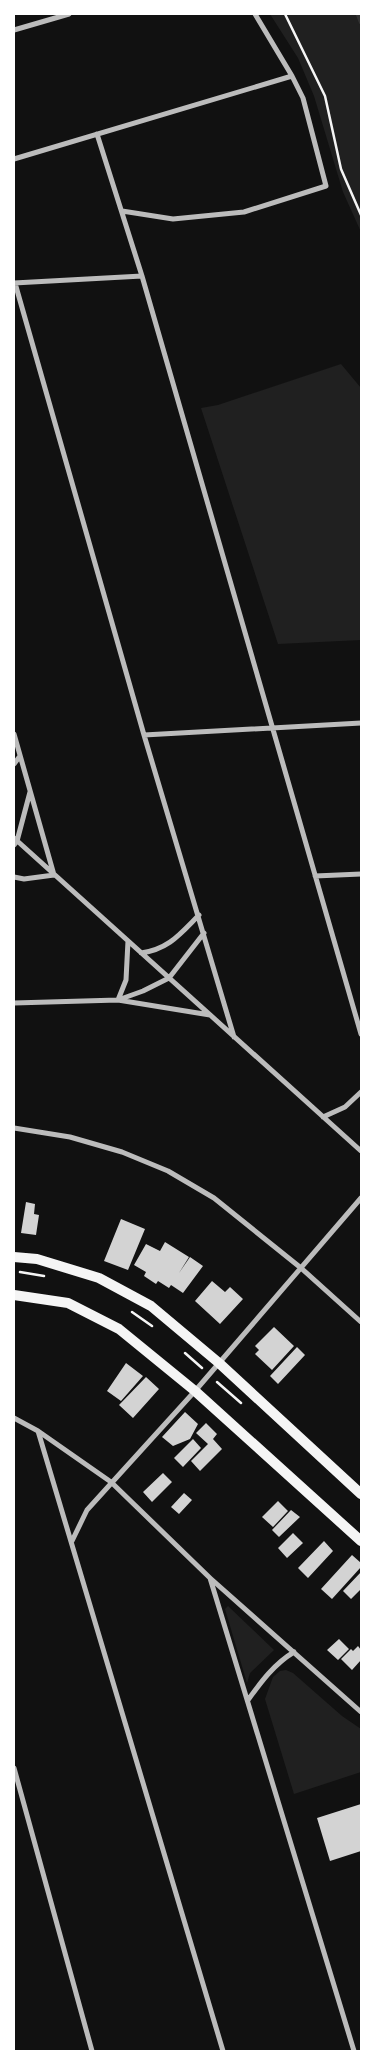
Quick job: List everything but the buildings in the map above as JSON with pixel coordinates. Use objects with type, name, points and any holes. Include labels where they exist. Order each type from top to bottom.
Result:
[{"type":"main road","points":[[14,1257],[37,1259],[99,1278],[151,1306],[219,1363],[361,1494]]},
{"type":"main road","points":[[14,1295],[68,1303],[119,1329],[195,1391],[361,1541]]},
{"type":"street","points":[[14,30],[69,14]]},
{"type":"street","points":[[122,211],[174,219],[244,212],[326,186],[303,98],[255,14]]},
{"type":"street","points":[[14,160],[292,76]]},
{"type":"street","points":[[97,134],[142,276],[274,728],[315,876],[360,1024],[361,1034]]},
{"type":"street","points":[[142,276],[15,283],[144,735],[234,1037]]},
{"type":"street","points":[[144,735],[361,724]]},
{"type":"street","points":[[14,734],[54,875]]},
{"type":"street","points":[[14,764],[20,756]]},
{"type":"street","points":[[30,791],[15,841],[361,1151]]},
{"type":"street","points":[[315,876],[361,874]]},
{"type":"street","points":[[14,877],[54,875]]},
{"type":"street","points":[[141,953],[156,951],[175,940],[199,915]]},
{"type":"street","points":[[118,1000],[143,991],[169,978],[204,934]]},
{"type":"street","points":[[118,1000],[126,980],[128,942]]},
{"type":"street","points":[[14,1003],[118,1000],[210,1015]]},
{"type":"street","points":[[323,1117],[345,1108],[361,1092]]},
{"type":"street","points":[[14,1128],[70,1137],[122,1152],[168,1171],[214,1198],[301,1268],[361,1322]]},
{"type":"street","points":[[72,1541],[88,1510],[111,1482],[195,1391],[361,1198]]},
{"type":"street","points":[[14,1418],[38,1431],[111,1482],[210,1578],[361,1712]]},
{"type":"street","points":[[38,1431],[223,2051]]},
{"type":"street","points":[[210,1578],[354,2051]]},
{"type":"street","points":[[248,1700],[282,1658],[294,1652]]},
{"type":"street","points":[[14,1768],[92,2051]]},
{"type":"path","points":[[285,14],[325,96],[341,169],[361,215]]},
{"type":"path","points":[[14,1271],[50,1277]]},
{"type":"path","points":[[130,1310],[159,1330]]},
{"type":"path","points":[[180,1349],[187,1355]]},
{"type":"shaded area","points":[[270,14],[358,14],[361,22],[361,232],[343,192],[314,96],[298,58]]},
{"type":"shaded area","points":[[341,364],[361,388],[361,640],[278,644],[201,408],[218,405]]},
{"type":"shaded area","points":[[228,1606],[274,1650],[250,1673],[247,1683],[225,1609]]},
{"type":"shaded area","points":[[286,1670],[293,1673],[342,1716],[361,1729],[361,1772],[294,1794],[265,1699],[273,1677],[280,1671]]},
{"type":"waterway","points":[[358,14],[361,22]]}]
